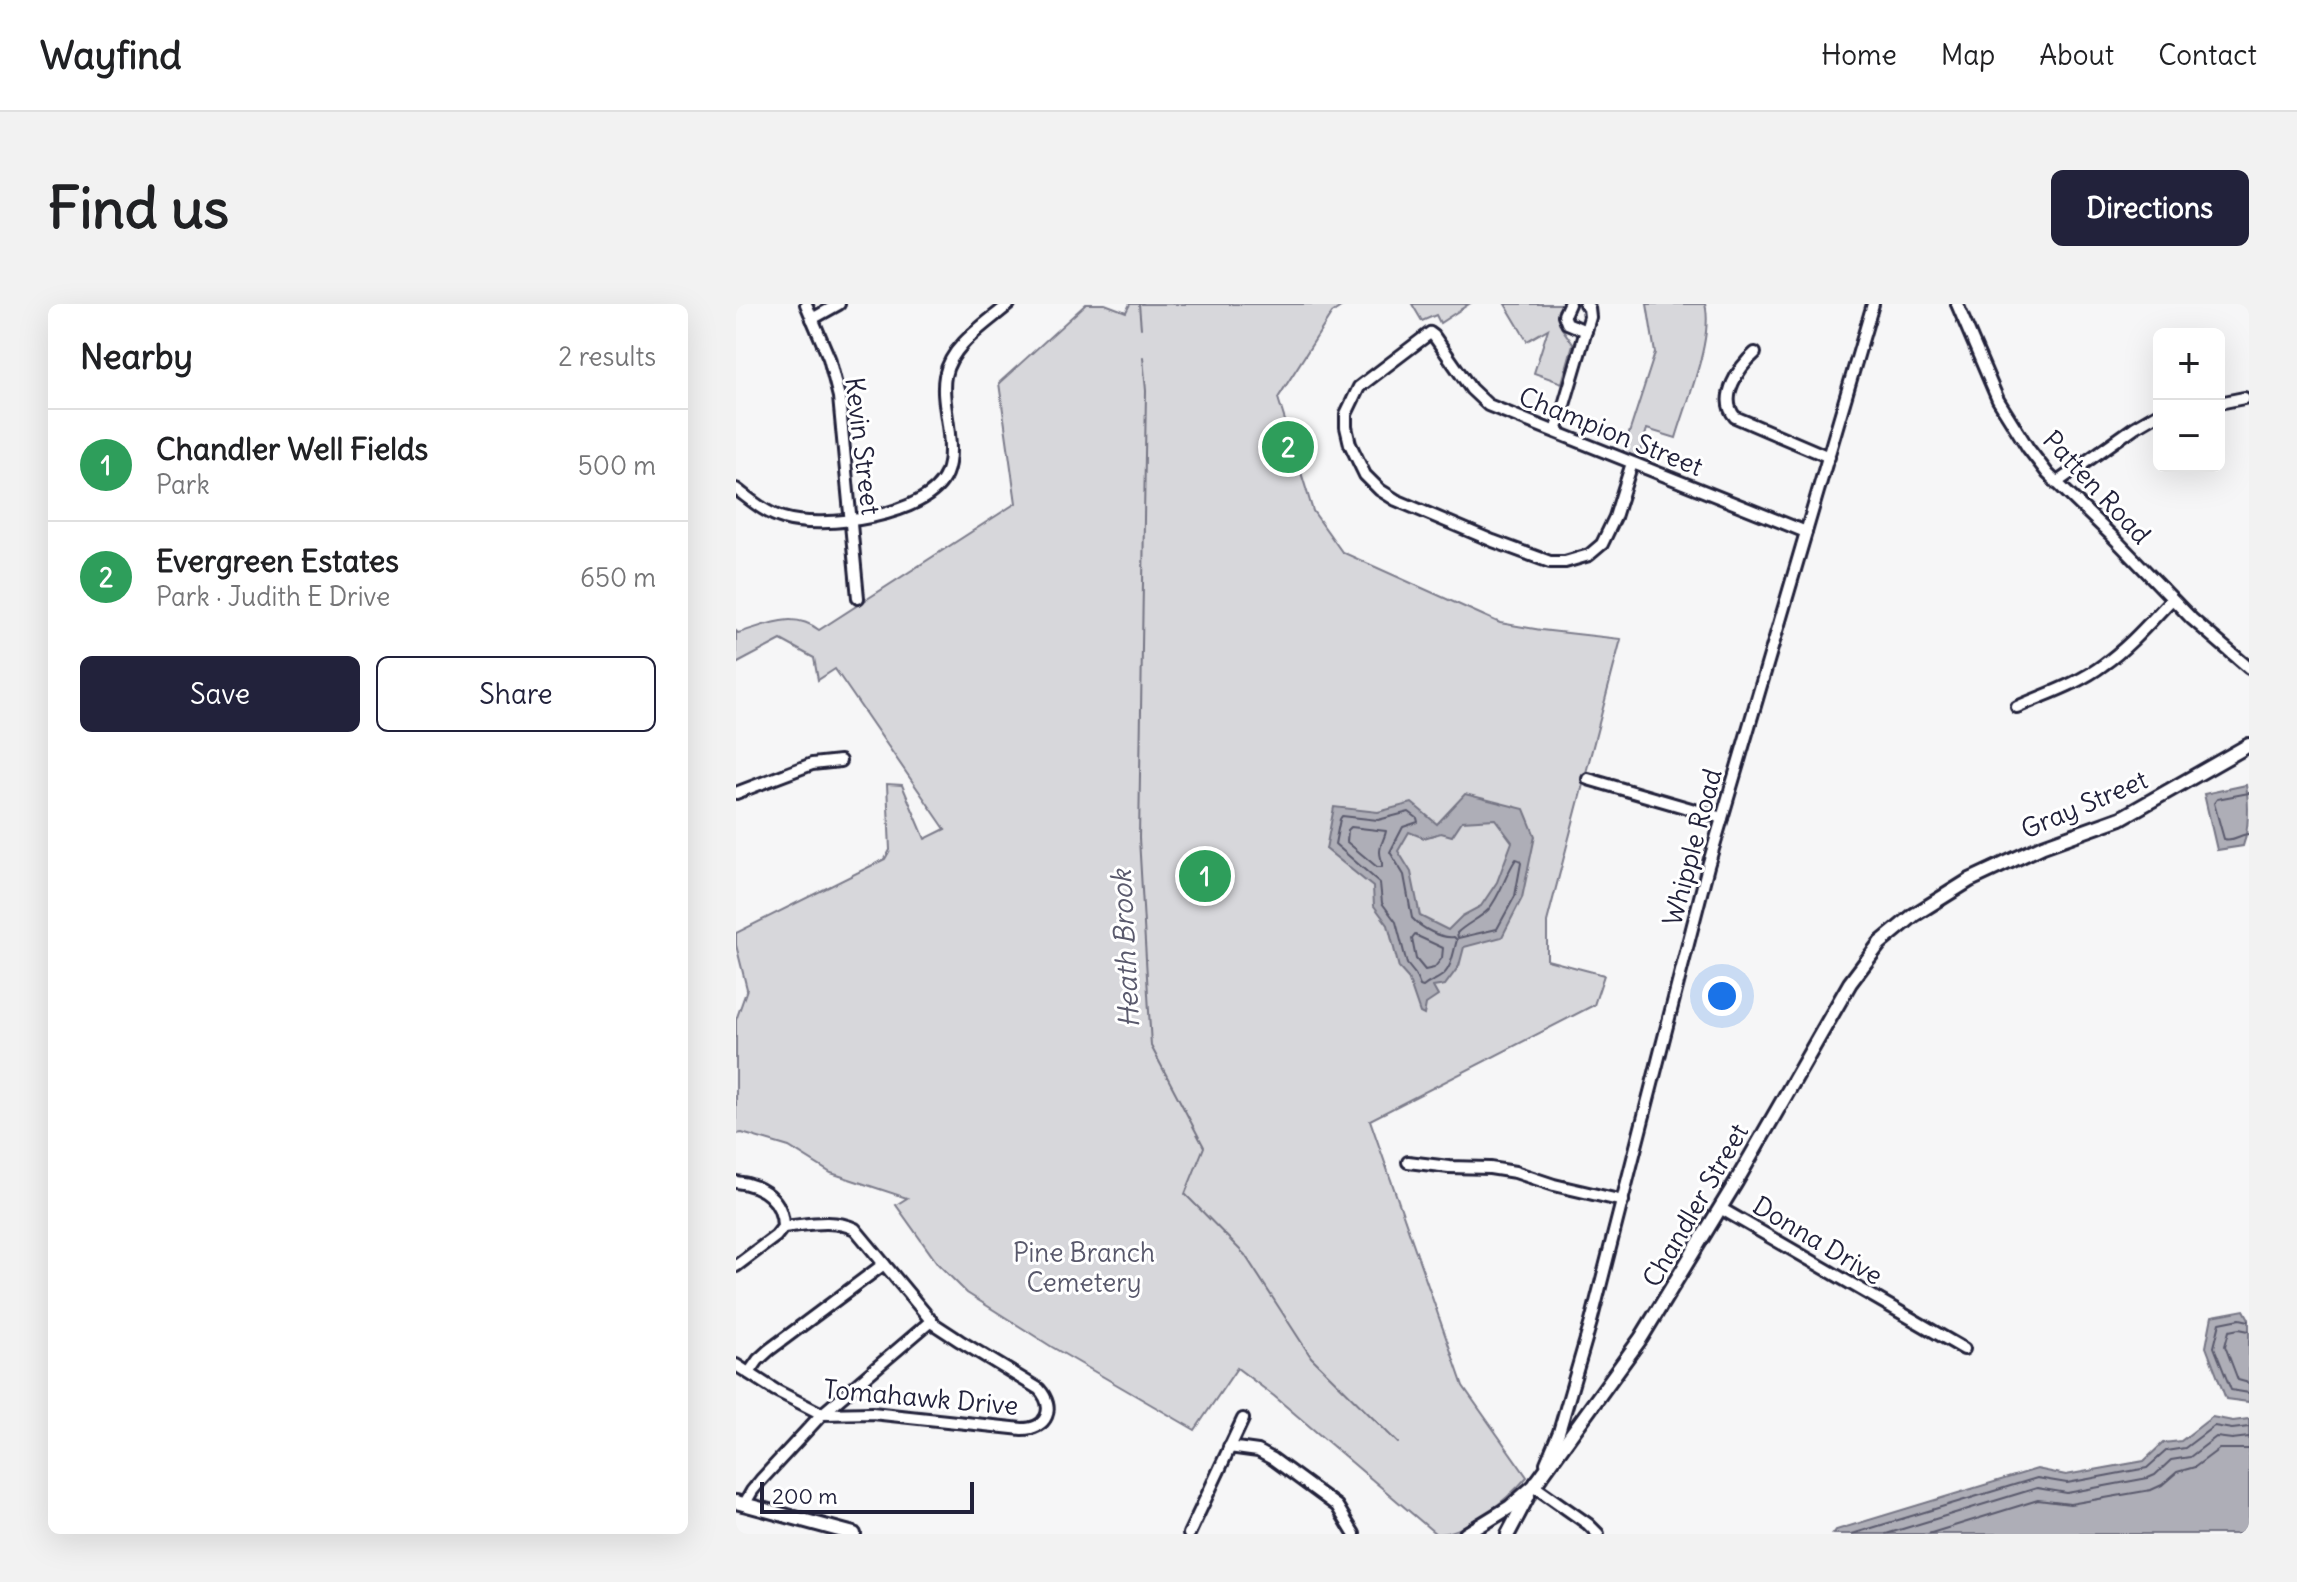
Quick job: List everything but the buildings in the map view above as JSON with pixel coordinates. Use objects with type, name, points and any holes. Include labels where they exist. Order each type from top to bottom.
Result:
[{"type":"main road","name":"Gray Street","points":[[1935,901],[2010,860],[2132,812],[2249,745]]},
{"type":"main road","name":"Chandler Street","points":[[1466,1534],[1510,1507],[1534,1486],[1641,1338],[1850,983],[1880,943],[1935,901]]},
{"type":"main road","name":"Whipple Road","points":[[1508,1534],[1534,1486]]},
{"type":"main road","points":[[740,1504],[854,1534]]},
{"type":"main road","points":[[1482,1524],[1494,1527],[1501,1534]]},
{"type":"street","name":"Kevin Street","points":[[806,304],[829,358],[839,397],[858,598]]},
{"type":"street","points":[[812,319],[839,304]]},
{"type":"street","points":[[736,489],[772,515],[802,521],[851,520],[892,512],[918,500],[941,483],[950,459],[944,388],[945,375],[955,353],[1009,304]]},
{"type":"street","points":[[1569,304],[1564,315],[1567,323],[1586,331]]},
{"type":"street","points":[[1556,432],[1586,331],[1590,312],[1585,304]]},
{"type":"street","name":"Whipple Road","points":[[1534,1486],[1552,1450],[1567,1406],[1722,818],[1873,304]]},
{"type":"street","name":"Patten Road","points":[[1957,304],[1998,400],[2028,448],[2056,483],[2192,619],[2249,668]]},
{"type":"street","name":"Champion Street","points":[[1632,463],[1615,517],[1602,544],[1589,555],[1565,562],[1550,562],[1396,500],[1380,490],[1365,475],[1350,444],[1346,414],[1359,387],[1430,333],[1479,399],[1499,410],[1806,532]]},
{"type":"street","points":[[1755,353],[1733,382],[1728,403],[1731,413],[1829,457]]},
{"type":"street","points":[[2225,402],[2244,398]]},
{"type":"street","points":[[2056,483],[2153,416]]},
{"type":"street","points":[[2017,707],[2083,678],[2102,666],[2172,599]]},
{"type":"street","points":[[736,793],[812,764],[840,761]]},
{"type":"street","points":[[1588,779],[1722,818]]},
{"type":"street","points":[[1408,1162],[1515,1172],[1554,1185],[1623,1201]]},
{"type":"street","points":[[736,1182],[761,1189],[776,1201],[781,1209],[783,1227],[776,1236],[736,1266]]},
{"type":"street","name":"Donna Drive","points":[[1720,1208],[1964,1349]]},
{"type":"street","name":"Tomahawk Drive","points":[[736,1365],[822,1414],[872,1413],[1022,1429],[1035,1428],[1043,1423],[1047,1404],[1039,1389],[931,1321],[859,1232],[830,1223],[783,1227]]},
{"type":"street","points":[[749,1373],[769,1350],[884,1264]]},
{"type":"street","points":[[740,1504],[822,1414],[931,1321]]},
{"type":"street","points":[[1567,1406],[1576,1413],[1586,1414]]},
{"type":"street","points":[[1189,1534],[1243,1419]]},
{"type":"street","points":[[1229,1447],[1258,1451],[1273,1459],[1337,1506],[1354,1534]]},
{"type":"street","points":[[1534,1486],[1598,1534]]},
{"type":"green space","name":"Pine Branch Cemetery","points":[[1086,304],[1105,304],[1126,312],[1130,304],[1345,304],[1332,313],[1278,398],[1313,511],[1342,552],[1500,623],[1621,639],[1547,922],[1547,960],[1604,975],[1594,1005],[1370,1120],[1463,1386],[1527,1477],[1486,1514],[1448,1532],[1436,1534],[1237,1368],[1195,1430],[1052,1347],[967,1293],[938,1264],[896,1205],[907,1198],[831,1173],[789,1147],[742,1133],[736,1134],[736,1020],[747,989],[736,933],[885,859],[890,850],[887,784],[902,785],[925,839],[945,829],[835,669],[818,680],[814,658],[781,640],[736,664],[736,631],[790,620],[809,624],[819,630],[1016,503],[999,383]]},
{"type":"green space","points":[[1412,304],[1469,304],[1440,323],[1436,315],[1422,321]]},
{"type":"green space","points":[[1505,304],[1563,304],[1558,310],[1561,327],[1573,344],[1562,383],[1534,373],[1548,329],[1527,341]]},
{"type":"green space","points":[[1647,304],[1705,304],[1707,318],[1702,352],[1676,438],[1647,429],[1638,459],[1623,452],[1655,353]]},
{"type":"water","points":[[2246,785],[2248,816],[2243,846],[2217,850],[2204,794]]},
{"type":"water","points":[[1465,794],[1524,809],[1535,836],[1522,898],[1502,937],[1464,947],[1459,966],[1445,985],[1433,987],[1438,996],[1426,1004],[1424,1015],[1420,1013],[1408,978],[1399,968],[1388,925],[1374,906],[1373,887],[1326,849],[1334,807],[1378,812],[1412,803],[1437,824]],"holes":[[[1495,819],[1512,842],[1497,882],[1481,906],[1462,916],[1448,930],[1420,916],[1411,872],[1398,851],[1409,832],[1424,838],[1441,833],[1452,836],[1462,821]]]},
{"type":"water","points":[[2244,1310],[2249,1319],[2249,1402],[2226,1399],[2206,1347],[2212,1316]]},
{"type":"water","points":[[2212,1417],[2233,1421],[2249,1419],[2249,1534],[1833,1534],[1836,1530],[2037,1469],[2066,1475],[2144,1461],[2163,1443],[2181,1441]]},
{"type":"waterway","name":"Heath Brook","points":[[1139,304],[1141,328]]},
{"type":"waterway","name":"Heath Brook","points":[[1143,357],[1146,391],[1139,838],[1151,1046],[1204,1147],[1185,1194],[1245,1255],[1311,1357],[1398,1443]]},
{"type":"place","name":"Evergreen Estates","points":[[1288,447]]},
{"type":"place","name":"Chandler Well Fields","points":[[1205,876]]}]
